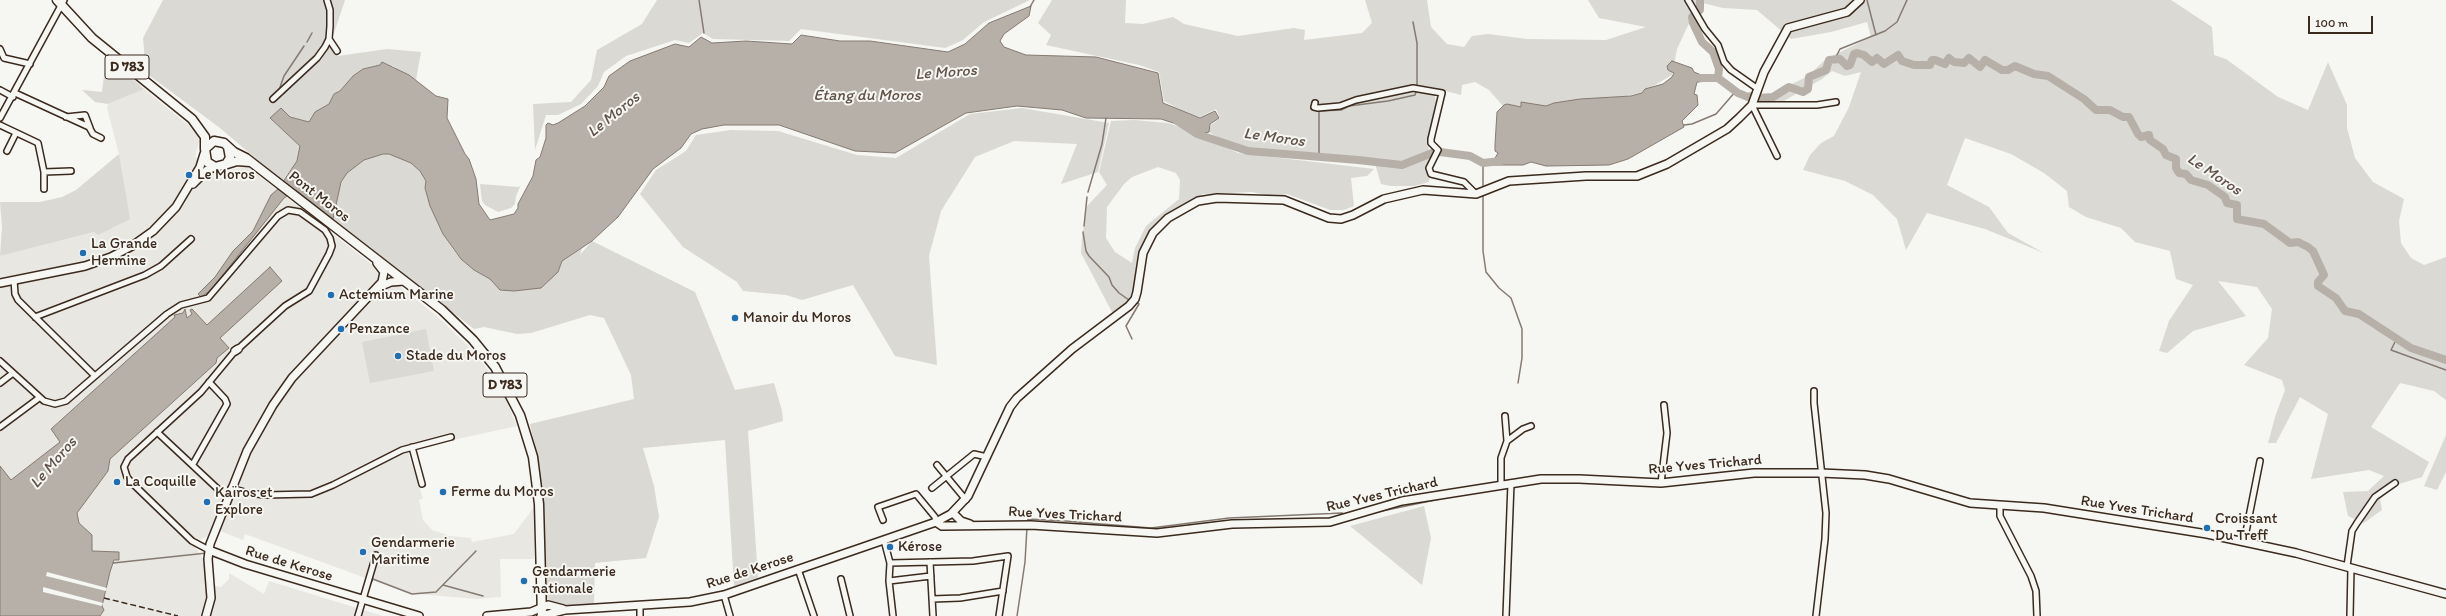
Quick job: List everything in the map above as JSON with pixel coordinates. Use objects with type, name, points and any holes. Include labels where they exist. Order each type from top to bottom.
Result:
[{"type":"main road","points":[[1476,194],[1510,181],[1586,176],[1636,176],[1667,164],[1727,129],[1752,105],[1764,72],[1788,28],[1847,12],[1860,0]]},
{"type":"main road","name":"D 783","points":[[60,2],[92,38],[192,119],[202,124],[218,141]]},
{"type":"main road","name":"D 783","points":[[192,119],[205,137],[205,152]]},
{"type":"main road","points":[[189,188],[210,143],[218,141],[228,147],[230,158],[219,166]]},
{"type":"main road","name":"D 783","points":[[228,147],[251,162]]},
{"type":"main road","points":[[205,152],[207,162],[219,166]]},
{"type":"main road","points":[[0,283],[85,266],[126,250],[162,223],[189,188],[207,170],[237,161],[251,162]]},
{"type":"main road","name":"Pont Moros","points":[[251,162],[369,254]]},
{"type":"main road","name":"Rue de Kerose","points":[[487,616],[542,614],[548,605],[565,610],[690,602],[724,595],[936,522],[952,513],[966,500],[1010,407],[1017,398],[1072,349],[1129,306],[1135,299],[1137,292],[1143,252],[1153,233],[1168,218],[1198,201],[1217,198],[1284,200],[1335,219],[1347,217],[1384,198],[1410,192],[1431,189],[1476,194]]},
{"type":"main road","points":[[369,254],[383,270],[384,281]]},
{"type":"main road","name":"D 783","points":[[369,254],[466,332],[502,380],[520,415],[531,447],[538,481],[542,614]]},
{"type":"main road","points":[[206,616],[211,593],[209,550],[228,495],[252,441],[284,389],[311,356],[392,272]]},
{"type":"main road","points":[[384,281],[404,281]]},
{"type":"main road","name":"Rue Yves Trichard","points":[[958,526],[1031,524],[1157,533],[1232,524],[1330,522],[1402,501],[1511,483],[1559,478],[1661,483],[1754,473],[1821,473],[1865,475],[1889,479],[1948,498],[1970,503],[2044,508],[2116,519],[2244,542],[2349,567],[2446,594]]},
{"type":"main road","points":[[952,513],[961,521],[972,525]]},
{"type":"main road","points":[[952,513],[952,522],[958,526]]},
{"type":"main road","points":[[936,522],[942,526],[958,526]]},
{"type":"main road","name":"Rue de Kerose","points":[[209,550],[362,600],[419,616]]},
{"type":"main road","name":"Rue de Kerose","points":[[518,614],[527,616]]},
{"type":"street","points":[[272,99],[317,58],[329,39],[330,10],[327,0]]},
{"type":"street","points":[[1688,0],[1705,29],[1718,45],[1724,62],[1731,70],[1757,92]]},
{"type":"street","points":[[0,118],[14,95],[60,2]]},
{"type":"street","points":[[329,39],[337,51]]},
{"type":"street","points":[[0,49],[4,58],[30,64]]},
{"type":"street","points":[[1315,103],[1314,107],[1318,108],[1340,106],[1356,100],[1413,88],[1442,93],[1431,139],[1431,143],[1436,152],[1429,167],[1431,174],[1464,182],[1476,194]]},
{"type":"street","points":[[0,90],[90,128]]},
{"type":"street","points":[[1777,156],[1752,105],[1817,105],[1836,102]]},
{"type":"street","points":[[66,117],[85,115],[93,134],[101,138]]},
{"type":"street","points":[[0,125],[38,143],[44,172],[44,189]]},
{"type":"street","points":[[7,151],[16,133]]},
{"type":"street","points":[[44,172],[71,171]]},
{"type":"street","points":[[0,361],[39,398],[49,403],[63,402],[96,376],[167,314],[181,305],[208,298],[281,213],[291,210],[302,213],[325,230],[330,238],[332,246],[309,291],[285,306],[236,350],[209,382],[128,459],[124,467],[126,477],[192,541],[209,550]]},
{"type":"street","points":[[35,317],[145,276],[161,266],[191,239]]},
{"type":"street","points":[[14,280],[16,296],[35,317],[96,376]]},
{"type":"street","points":[[0,383],[13,373]]},
{"type":"street","points":[[193,464],[227,404],[225,399],[209,382]]},
{"type":"street","points":[[1814,390],[1814,404],[1826,513],[1825,539],[1816,616]]},
{"type":"street","points":[[0,427],[39,398]]},
{"type":"street","points":[[1661,483],[1667,433],[1664,405]]},
{"type":"street","points":[[1501,485],[1501,458],[1507,440],[1505,416]]},
{"type":"street","points":[[1507,440],[1523,429],[1531,426]]},
{"type":"street","points":[[157,432],[193,464],[220,491],[228,495]]},
{"type":"street","points":[[231,488],[248,493],[265,495],[311,494],[322,491],[412,446],[451,437]]},
{"type":"street","points":[[412,446],[422,484]]},
{"type":"street","points":[[932,488],[974,454],[987,457]]},
{"type":"street","points":[[2244,542],[2260,461]]},
{"type":"street","points":[[937,466],[966,500]]},
{"type":"street","points":[[1506,616],[1511,483]]},
{"type":"street","points":[[2350,616],[2349,567],[2352,532],[2375,497],[2395,483]]},
{"type":"street","points":[[883,520],[878,507],[916,494],[935,517],[936,522]]},
{"type":"street","points":[[2000,506],[2000,516],[2031,576],[2036,591],[2037,616]]},
{"type":"street","points":[[884,540],[890,563],[889,581],[893,616]]},
{"type":"street","points":[[358,616],[376,555]]},
{"type":"street","points":[[890,563],[973,561],[1008,556],[1000,616]]},
{"type":"street","points":[[930,562],[933,616]]},
{"type":"street","points":[[798,569],[814,616]]},
{"type":"street","points":[[889,581],[931,576]]},
{"type":"street","points":[[841,579],[850,616]]},
{"type":"street","points":[[932,599],[960,598],[1003,591]]},
{"type":"street","points":[[724,595],[730,616]]},
{"type":"street","points":[[640,605],[640,616]]},
{"type":"shaded area","points":[[163,0],[345,0],[330,45],[338,56],[387,49],[421,52],[416,80],[400,72],[393,66],[380,65],[363,69],[353,76],[340,91],[334,94],[329,104],[315,112],[310,122],[290,117],[281,108],[270,119],[301,146],[297,161],[282,181],[220,128],[146,73],[143,38]]},
{"type":"shaded area","points":[[657,0],[1030,0],[984,22],[963,40],[945,48],[801,29],[789,41],[713,39],[703,33],[689,43],[675,40],[626,56],[604,72],[598,86],[581,104],[558,115],[546,115],[535,150],[533,104],[571,102],[591,80],[597,50],[642,24]]},
{"type":"shaded area","points":[[1052,0],[1126,0],[1125,23],[1143,24],[1173,17],[1184,24],[1238,36],[1294,28],[1305,30],[1304,40],[1362,33],[1372,23],[1365,0],[1427,0],[1431,27],[1447,44],[1464,47],[1472,36],[1488,34],[1527,39],[1606,40],[1646,27],[1599,18],[1588,0],[2171,0],[2212,27],[2214,55],[2226,59],[2278,97],[2308,110],[2328,62],[2347,105],[2347,128],[2355,158],[2373,182],[2404,199],[2399,221],[2401,243],[2411,258],[2424,265],[2446,257],[2446,400],[2434,391],[2400,383],[2371,427],[2429,462],[2422,477],[2399,484],[2380,499],[2382,510],[2364,523],[2348,516],[2343,492],[2368,491],[2384,476],[2369,470],[2311,479],[2328,414],[2300,397],[2276,443],[2268,443],[2276,414],[2285,390],[2282,380],[2244,365],[2268,338],[2272,309],[2257,287],[2218,281],[2246,316],[2193,331],[2167,353],[2159,351],[2169,321],[2193,285],[2176,279],[2170,251],[2135,242],[2121,228],[2086,217],[2069,207],[2067,191],[2044,173],[2011,154],[1965,138],[1947,185],[1989,207],[2008,233],[2044,253],[1985,229],[1927,213],[1906,250],[1897,219],[1873,195],[1845,181],[1803,170],[1810,155],[1821,143],[1834,136],[1849,107],[1861,72],[1845,76],[1832,71],[1822,79],[1775,106],[1763,104],[1772,94],[1808,76],[1826,59],[1871,37],[1867,22],[1831,32],[1791,39],[1757,10],[1723,8],[1699,2],[1677,49],[1672,75],[1641,93],[1593,103],[1547,108],[1503,106],[1489,90],[1475,82],[1462,85],[1461,95],[1427,86],[1434,94],[1437,105],[1428,138],[1429,155],[1432,160],[1429,182],[1414,186],[1390,186],[1381,184],[1374,160],[1324,159],[1291,152],[1269,153],[1236,149],[1209,132],[1211,125],[1220,118],[1216,109],[1200,117],[1181,110],[1164,101],[1159,72],[1139,65],[1046,45],[1051,35],[1038,23]]},
{"type":"shaded area","points":[[117,65],[144,89],[108,104],[95,102],[82,90],[102,92],[105,68]]},
{"type":"shaded area","points":[[144,89],[197,132],[199,141],[195,157],[219,172],[247,166],[437,316],[466,344],[486,367],[504,396],[517,426],[407,450],[423,498],[419,500],[423,520],[432,530],[450,536],[471,538],[472,542],[514,534],[534,507],[534,559],[500,559],[501,597],[476,599],[407,593],[245,534],[243,540],[212,528],[210,535],[200,540],[196,548],[204,560],[208,585],[221,587],[229,579],[229,573],[264,594],[269,581],[383,616],[100,616],[104,610],[102,606],[110,572],[119,552],[91,551],[85,528],[79,523],[77,513],[108,471],[109,459],[216,363],[217,358],[192,314],[187,318],[186,310],[183,313],[180,313],[51,428],[60,442],[11,481],[0,466],[0,256],[94,232],[98,235],[119,154],[107,108],[108,104]]},
{"type":"shaded area","points":[[1022,108],[1109,123],[1098,172],[1061,184],[1077,144],[1014,141],[975,157],[941,211],[929,256],[937,365],[895,356],[853,285],[802,300],[786,295],[743,291],[737,282],[683,247],[640,194],[656,170],[686,151],[696,135],[731,130],[778,131],[857,155],[896,158],[970,114]]},
{"type":"shaded area","points":[[1134,120],[1168,123],[1186,129],[1238,153],[1374,169],[1367,176],[1351,178],[1354,206],[1344,210],[1330,210],[1287,194],[1276,197],[1252,192],[1203,194],[1185,204],[1171,213],[1149,234],[1135,299],[1113,314],[1081,253],[1087,206],[1107,185],[1099,172],[1111,121]],"holes":[[[1158,167],[1176,173],[1180,180],[1179,199],[1146,226],[1135,248],[1132,263],[1115,252],[1106,238],[1107,207],[1124,184],[1132,177]]]},
{"type":"shaded area","points":[[119,154],[130,219],[98,235],[94,232],[0,256],[2,227],[0,202],[40,202],[62,197],[76,190]]},
{"type":"shaded area","points":[[383,154],[389,154],[411,163],[420,171],[426,181],[425,188],[430,206],[443,234],[452,248],[461,259],[474,270],[490,279],[500,290],[558,272],[562,261],[582,248],[580,255],[592,241],[695,292],[735,390],[774,383],[782,411],[783,421],[748,431],[758,578],[734,586],[725,440],[643,448],[654,486],[659,517],[646,558],[595,563],[594,604],[560,606],[546,598],[540,469],[530,424],[634,399],[631,375],[604,318],[590,315],[531,333],[517,334],[484,327],[474,329],[333,219],[341,182],[347,173],[364,160]]},
{"type":"shaded area","points":[[480,184],[519,187],[521,185],[516,196],[515,204],[511,208],[498,212],[485,205],[482,201]]},
{"type":"shaded area","name":"Stade du Moros","points":[[426,329],[434,371],[370,383],[362,342]]},
{"type":"shaded area","points":[[2446,435],[2446,472],[2437,490],[2424,486]]},
{"type":"shaded area","points":[[1424,506],[1431,538],[1422,585],[1350,526]]},
{"type":"water","name":"Étang du Moros","points":[[1031,6],[1029,16],[1004,34],[1000,41],[1004,47],[1026,55],[1096,57],[1158,73],[1163,103],[1200,118],[1215,111],[1219,118],[1210,124],[1209,132],[1204,133],[1161,119],[1086,118],[1062,110],[1017,106],[966,113],[895,153],[855,151],[779,125],[724,125],[702,129],[691,134],[681,148],[653,169],[618,217],[592,241],[562,261],[558,272],[541,288],[514,291],[500,290],[490,279],[474,270],[461,259],[443,234],[430,206],[425,188],[426,181],[420,171],[411,163],[389,154],[383,154],[364,160],[347,173],[341,182],[333,219],[296,190],[284,198],[210,291],[201,297],[198,294],[215,277],[233,251],[253,231],[271,195],[278,189],[297,161],[300,146],[270,118],[281,108],[290,117],[309,122],[315,112],[329,104],[334,94],[340,91],[353,76],[363,69],[380,65],[382,62],[409,75],[436,96],[448,99],[447,118],[469,159],[476,179],[479,204],[490,220],[514,214],[518,208],[518,204],[533,176],[536,160],[540,157],[546,138],[546,125],[548,123],[553,125],[558,123],[585,106],[604,87],[609,76],[630,61],[675,44],[689,47],[701,37],[712,43],[746,41],[792,44],[801,35],[840,41],[870,41],[948,52],[965,44],[989,23]]},
{"type":"water","points":[[1672,61],[1692,68],[1694,72],[1711,79],[1710,81],[1697,82],[1694,94],[1697,95],[1698,105],[1682,121],[1684,127],[1628,159],[1609,165],[1546,166],[1531,162],[1523,165],[1491,165],[1498,153],[1495,151],[1497,112],[1504,105],[1507,104],[1521,107],[1521,102],[1546,106],[1554,103],[1580,99],[1631,96],[1642,93],[1645,89],[1663,84],[1672,77],[1674,73],[1668,70],[1667,66]]},
{"type":"water","points":[[270,267],[282,281],[220,338],[229,348],[217,358],[216,363],[110,459],[108,471],[77,513],[79,523],[92,535],[92,551],[119,552],[119,560],[114,560],[110,572],[102,606],[104,610],[100,616],[0,616],[0,466],[11,480],[60,442],[51,429],[175,317],[174,315],[183,313],[185,309],[187,318],[192,314],[190,310],[192,309],[207,325]]},
{"type":"pier","points":[[47,572],[107,588],[106,591],[46,576]]},
{"type":"pier","points":[[43,587],[103,603],[102,606],[43,592]]},
{"type":"waterway","points":[[699,0],[704,33]]},
{"type":"waterway","points":[[1030,7],[1034,0]]},
{"type":"waterway","points":[[1700,0],[1700,10],[1692,17],[1693,23],[1702,42],[1713,52],[1719,69],[1718,78]]},
{"type":"waterway","points":[[1867,0],[1876,35]]},
{"type":"waterway","points":[[1834,61],[1840,49],[1885,31],[1897,22],[1907,0]]},
{"type":"waterway","points":[[1413,22],[1417,43],[1417,85]]},
{"type":"waterway","points":[[307,42],[312,33]]},
{"type":"waterway","points":[[279,90],[284,76],[304,46]]},
{"type":"waterway","name":"Le Moros","points":[[1758,98],[1773,97],[1789,87],[1803,92],[1808,89],[1809,77],[1826,70],[1829,60],[1840,59],[1847,66],[1850,65],[1854,54],[1857,53],[1864,55],[1872,62],[1877,58],[1884,64],[1898,55],[1902,61],[1914,65],[1930,65],[1932,60],[1945,64],[1949,58],[1954,62],[1964,63],[1969,58],[1980,67],[1985,60],[2002,70],[2008,70],[2015,66],[2034,74],[2048,76],[2084,99],[2096,110],[2110,110],[2123,117],[2129,117],[2141,137],[2149,135],[2150,140],[2163,149],[2166,155],[2176,159],[2176,168],[2179,173],[2186,174],[2191,180],[2208,185],[2225,197],[2227,203],[2237,205],[2237,219],[2264,224],[2290,243],[2298,242],[2308,247],[2313,251],[2324,275],[2318,282],[2318,286],[2336,298],[2345,311],[2359,314],[2411,348],[2446,360]]},
{"type":"waterway","name":"Le Moros","points":[[1701,78],[1718,78],[1738,93],[1748,97],[1752,96]]},
{"type":"waterway","points":[[1684,125],[1692,124],[1716,114],[1736,91]]},
{"type":"waterway","points":[[1319,157],[1319,111],[1341,110],[1349,106],[1388,101],[1415,95],[1416,92]]},
{"type":"waterway","points":[[1088,192],[1102,144],[1106,118]]},
{"type":"waterway","name":"Le Moros","points":[[1177,121],[1197,134],[1248,151],[1402,165],[1432,153],[1440,152],[1470,156],[1483,163],[1501,161]]},
{"type":"waterway","points":[[1483,163],[1483,188]]},
{"type":"waterway","points":[[1483,196],[1483,251],[1486,272],[1499,288],[1511,298],[1522,329],[1522,358],[1518,383]]},
{"type":"waterway","points":[[1084,226],[1087,197]]},
{"type":"waterway","points":[[1083,232],[1086,251],[1089,256],[1109,277],[1112,285],[1119,293],[1129,300]]},
{"type":"waterway","points":[[1132,339],[1126,326],[1139,304],[1137,303]]},
{"type":"waterway","points":[[2397,338],[2391,350],[2446,370]]},
{"type":"waterway","points":[[1377,512],[1440,499]]},
{"type":"waterway","points":[[1027,523],[1028,519],[1151,528],[1229,518],[1342,513],[1346,515]]},
{"type":"waterway","points":[[1353,519],[1364,516]]},
{"type":"waterway","points":[[1017,616],[1025,562],[1027,527]]},
{"type":"waterway","points":[[368,589],[373,579],[412,594],[436,592],[476,551]]},
{"type":"waterway","points":[[113,563],[207,553]]},
{"type":"waterway","points":[[443,585],[483,596]]},
{"type":"railway","points":[[104,598],[178,616]]},
{"type":"place","name":"Le Moros","points":[[189,175]]},
{"type":"place","name":"La Grande Hermine","points":[[83,253]]},
{"type":"place","name":"Actemium Marine","points":[[331,295]]},
{"type":"place","name":"Manoir du Moros","points":[[735,318]]},
{"type":"place","name":"Penzance","points":[[341,329]]},
{"type":"place","name":"Stade du Moros","points":[[398,356]]},
{"type":"place","name":"La Coquille","points":[[117,482]]},
{"type":"place","name":"Ferme du Moros","points":[[443,492]]},
{"type":"place","name":"Kaïros et Explore","points":[[207,502]]},
{"type":"place","name":"Croissant Du Treff","points":[[2207,528]]},
{"type":"place","name":"Kérose","points":[[890,547]]},
{"type":"place","name":"Gendarmerie Maritime","points":[[363,552]]},
{"type":"place","name":"Gendarmerie nationale","points":[[524,581]]}]
